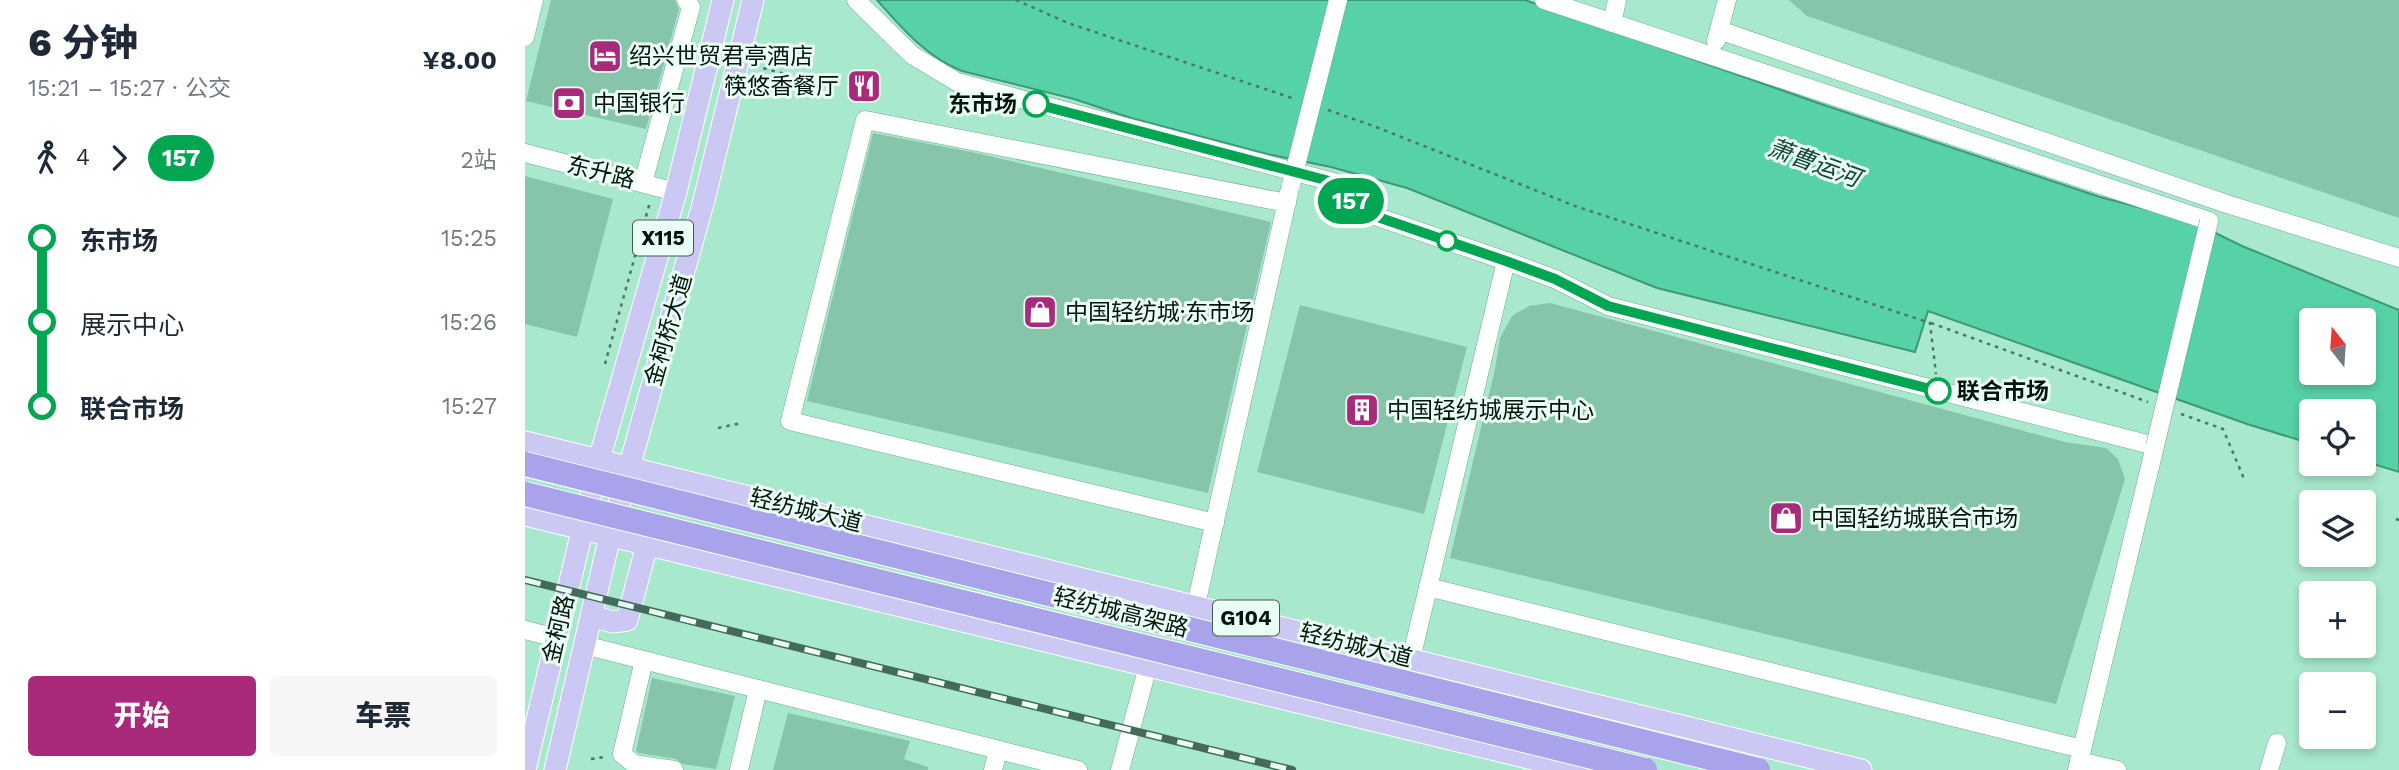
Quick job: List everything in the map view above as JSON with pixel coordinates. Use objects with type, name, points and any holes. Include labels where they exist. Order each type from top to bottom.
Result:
[{"type":"highway","name":"轻纺城高架路","points":[[525,464],[1758,770]]},
{"type":"highway","name":"轻纺城高架路","points":[[525,494],[1645,770]]},
{"type":"main road","name":"金柯桥大道","points":[[610,536],[704,200],[753,0]]},
{"type":"main road","name":"金柯桥大道","points":[[581,529],[676,192],[721,7]]},
{"type":"main road","name":"轻纺城大道","points":[[525,442],[1861,770]]},
{"type":"main road","points":[[525,515],[1578,770]]},
{"type":"main road","name":"金柯路","points":[[525,770],[581,529]]},
{"type":"main road","name":"金柯路","points":[[555,770],[610,536]]},
{"type":"main road","points":[[591,616],[613,622],[627,620],[647,545]]},
{"type":"street","points":[[525,37],[534,0]]},
{"type":"street","points":[[649,185],[691,7],[686,0]]},
{"type":"street","points":[[856,0],[912,55],[957,82],[1333,182],[1363,212],[1555,279],[1608,306],[2155,446]]},
{"type":"street","points":[[1196,605],[1291,185],[1338,0]]},
{"type":"street","points":[[1544,0],[2209,221],[2079,760]]},
{"type":"street","points":[[1612,23],[1618,0]]},
{"type":"street","points":[[1712,54],[1727,0]]},
{"type":"street","points":[[1719,30],[2227,204],[2399,258]]},
{"type":"street","points":[[1968,140],[1973,117]]},
{"type":"street","points":[[1215,523],[790,421],[865,120],[1287,204]]},
{"type":"street","name":"东升路","points":[[525,153],[676,192]]},
{"type":"street","points":[[1411,659],[1506,261]]},
{"type":"street","points":[[1427,587],[2117,770]]},
{"type":"street","points":[[525,630],[556,638]]},
{"type":"street","points":[[585,645],[1078,770]]},
{"type":"street","points":[[644,660],[622,754],[634,764],[674,770]]},
{"type":"street","points":[[1120,770],[1148,666]]},
{"type":"street","points":[[739,770],[758,689]]},
{"type":"street","points":[[2269,770],[2277,743]]},
{"type":"street","points":[[993,770],[998,750]]},
{"type":"path","points":[[1016,0],[1068,23],[1299,101]]},
{"type":"path","points":[[755,66],[785,74],[783,83]]},
{"type":"path","points":[[1325,110],[1376,127],[1575,206],[1930,323],[2159,406]]},
{"type":"path","points":[[604,368],[649,185]]},
{"type":"path","points":[[1930,323],[1938,391]]},
{"type":"path","points":[[2172,411],[2223,429],[2245,481]]},
{"type":"path","points":[[718,428],[742,423]]},
{"type":"water","name":"萧曹运河","points":[[877,0],[1525,0],[1821,104],[2100,197],[2191,221],[2242,246],[2399,310],[2399,472],[2376,465],[2376,399],[2299,399],[2299,440],[1928,311],[1915,352],[1657,288],[1407,188],[1331,167],[1267,154],[1131,118],[1074,99],[962,71],[937,58],[905,31]]},
{"type":"building","points":[[551,0],[675,0],[679,9],[646,129],[526,101]]},
{"type":"building","points":[[1789,0],[2399,0],[2399,218],[1807,16]]},
{"type":"building","name":"中国轻纺城·东市场","points":[[873,133],[981,154],[1271,222],[1208,493],[807,401]]},
{"type":"building","points":[[525,176],[613,199],[577,337],[525,324]]},
{"type":"building","name":"中国轻纺城联合市场","points":[[1550,303],[2065,442],[2106,448],[2118,459],[2125,479],[2056,704],[1450,558],[1500,338],[1512,316],[1529,306]]},
{"type":"building","name":"中国轻纺城展示中心","points":[[1300,305],[1467,347],[1424,514],[1257,472]]},
{"type":"building","points":[[652,678],[735,696],[716,769],[683,764],[676,759],[636,751]]},
{"type":"building","points":[[788,713],[910,741],[904,759],[928,767],[928,770],[773,770]]},
{"type":"railway","points":[[525,580],[1292,770]]},
{"type":"bus line","name":"157","points":[[1036,104],[1333,182],[1363,212],[1555,279],[1608,306],[1938,391]]},
{"type":"place","name":"绍兴世贸君亭酒店","points":[[605,56]]},
{"type":"place","name":"筷悠香餐厅","points":[[864,86]]},
{"type":"place","name":"中国银行","points":[[569,103]]},
{"type":"place","name":"东市场","points":[[1036,104]]},
{"type":"place","name":"中国轻纺城·东市场","points":[[1040,312]]},
{"type":"place","name":"联合市场","points":[[1938,391]]},
{"type":"place","name":"中国轻纺城展示中心","points":[[1362,410]]},
{"type":"place","name":"中国轻纺城联合市场","points":[[1786,518]]}]
